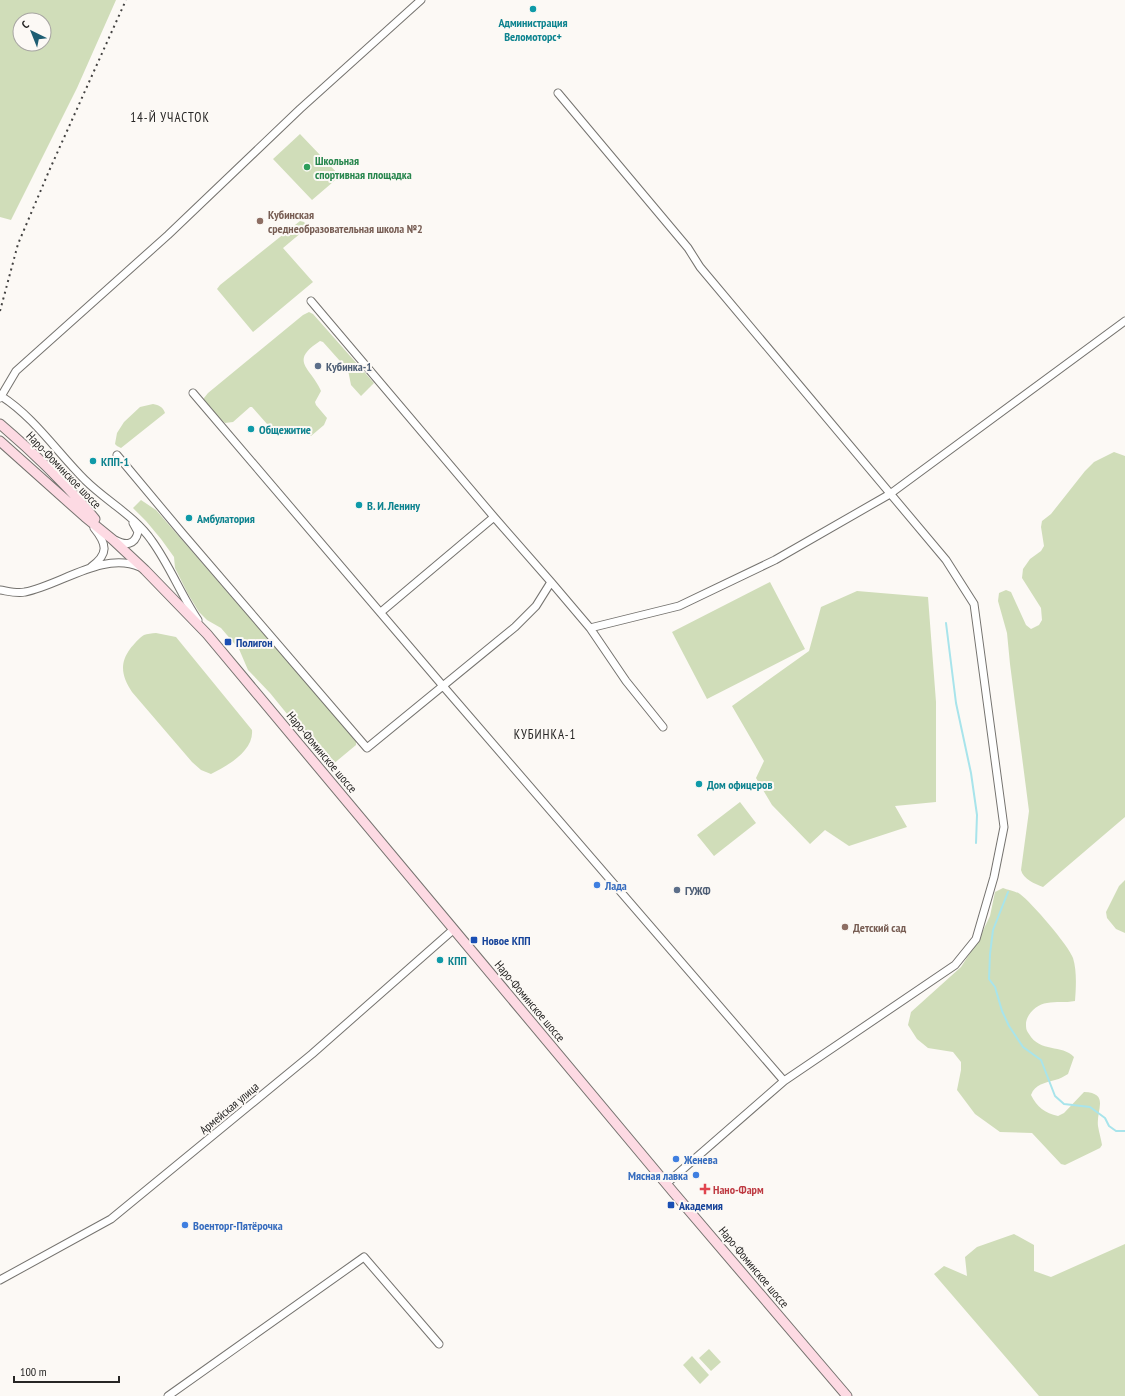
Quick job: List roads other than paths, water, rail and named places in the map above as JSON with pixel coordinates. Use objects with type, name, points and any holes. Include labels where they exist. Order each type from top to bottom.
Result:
[{"type":"main road","name":"Наро-Фоминское шоссе","points":[[0,424],[17,438],[64,485],[111,537],[207,634],[847,1396]]},
{"type":"main road","name":"Наро-Фоминское шоссе","points":[[0,441],[85,517],[111,537]]},
{"type":"street","points":[[207,634],[185,601],[166,563],[141,526],[85,480],[20,410],[1,397],[16,371],[168,235],[300,109],[421,0]]},
{"type":"street","points":[[558,93],[688,248],[700,267],[946,560],[974,604],[1004,827],[994,877],[976,940],[955,965],[784,1081],[667,1183]]},
{"type":"street","points":[[311,301],[494,517],[552,582],[590,628],[626,681],[663,727]]},
{"type":"street","points":[[590,628],[679,606],[775,560],[890,494],[1125,321]]},
{"type":"street","points":[[194,393],[381,612],[442,686],[784,1081]]},
{"type":"street","points":[[117,455],[367,748],[515,627],[536,606],[552,582]]},
{"type":"street","points":[[111,537],[122,544],[128,544],[134,541],[138,532],[128,516]]},
{"type":"street","points":[[85,517],[101,536],[105,545],[104,552],[100,558],[87,569]]},
{"type":"street","points":[[381,612],[494,517]]},
{"type":"street","points":[[0,590],[23,593],[49,585],[87,569],[111,563],[129,563],[145,570]]},
{"type":"street","name":"Армейская улица","points":[[0,1280],[111,1219],[312,1054],[454,929]]},
{"type":"street","points":[[168,1396],[364,1257],[438,1344]]},
{"type":"waterway","points":[[946,623],[956,703],[971,773],[977,815],[976,843]]},
{"type":"waterway","points":[[1008,892],[993,930],[989,979],[995,987],[1002,1011],[1009,1026],[1023,1047],[1041,1060],[1055,1096],[1064,1104],[1090,1107],[1105,1118],[1109,1126],[1116,1131],[1125,1131]]},
{"type":"railway","points":[[0,311],[18,244],[126,0]]},
{"type":"place","name":"Администрация Веломоторс+","points":[[533,9]]},
{"type":"place","name":"Школьная спортивная площадка","points":[[307,167]]},
{"type":"place","name":"Кубинская среднеобразовательная школа №2","points":[[260,221]]},
{"type":"place","name":"Кубинка-1","points":[[318,366]]},
{"type":"place","name":"Общежитие","points":[[251,429]]},
{"type":"place","name":"КПП-1","points":[[93,461]]},
{"type":"place","name":"В. И. Ленину","points":[[359,505]]},
{"type":"place","name":"Амбулатория","points":[[189,518]]},
{"type":"place","name":"Полигон","points":[[228,642]]},
{"type":"place","name":"Дом офицеров","points":[[699,784]]},
{"type":"place","name":"Лада","points":[[597,885]]},
{"type":"place","name":"ГУЖФ","points":[[677,890]]},
{"type":"place","name":"Детский сад","points":[[845,927]]},
{"type":"place","name":"Новое КПП","points":[[474,940]]},
{"type":"place","name":"КПП","points":[[440,960]]},
{"type":"place","name":"Женева","points":[[676,1159]]},
{"type":"place","name":"Мясная лавка","points":[[696,1175]]},
{"type":"place","name":"Нано-Фарм","points":[[705,1189]]},
{"type":"place","name":"Академия","points":[[671,1205]]},
{"type":"place","name":"Военторг-Пятёрочка","points":[[185,1225]]},
{"type":"district","name":"14-Й УЧАСТОК","points":[[170,117]]},
{"type":"district","name":"КУБИНКА-1","points":[[545,734]]}]
